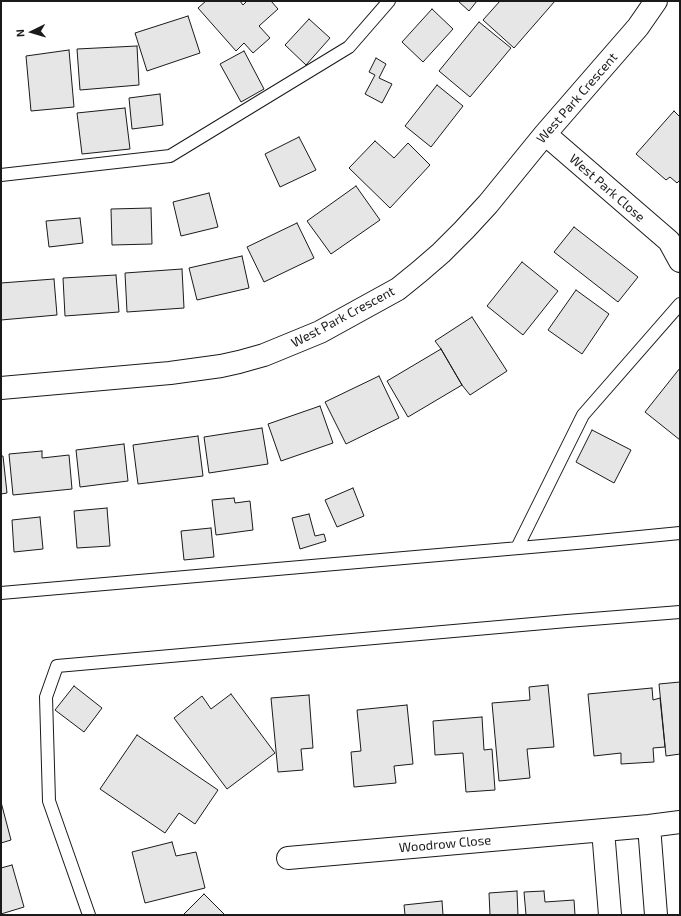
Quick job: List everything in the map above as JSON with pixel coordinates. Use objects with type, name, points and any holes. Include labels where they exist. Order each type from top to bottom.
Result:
[{"type":"street","name":"West Park Crescent","points":[[1,388],[170,373],[221,366],[264,356],[320,332],[398,289],[441,253],[488,204],[545,134],[638,27],[656,1]]},
{"type":"street","name":"West Park Close","points":[[545,134],[674,242],[680,261]]},
{"type":"street","name":"Woodrow Close","points":[[288,858],[680,822]]},
{"type":"street","points":[[649,826],[656,915]]},
{"type":"street","points":[[603,830],[610,915]]},
{"type":"lane","points":[[1,175],[170,156],[349,47],[390,1]]},
{"type":"lane","points":[[517,548],[583,415],[680,304]]},
{"type":"lane","points":[[1,593],[680,533]]},
{"type":"lane","points":[[89,915],[49,800],[46,697],[57,666],[538,623],[680,612]]},
{"type":"building","points":[[206,1],[240,1],[243,5],[247,1],[271,1],[278,9],[259,26],[270,38],[253,53],[244,43],[236,51],[198,8]]},
{"type":"building","points":[[458,1],[477,1],[469,11]]},
{"type":"building","points":[[500,1],[555,1],[514,48],[483,20]]},
{"type":"building","points":[[432,9],[453,29],[423,62],[402,42]]},
{"type":"building","points":[[188,16],[200,53],[147,71],[135,33]]},
{"type":"building","points":[[309,19],[330,38],[306,65],[285,45]]},
{"type":"building","points":[[479,22],[511,48],[470,97],[439,71]]},
{"type":"building","points":[[137,46],[139,85],[80,90],[77,49]]},
{"type":"building","points":[[69,50],[74,107],[31,111],[26,56]]},
{"type":"building","points":[[244,51],[264,89],[241,102],[220,64]]},
{"type":"building","points":[[376,58],[386,64],[379,78],[392,84],[382,103],[365,94],[375,75],[369,72]]},
{"type":"building","points":[[437,85],[463,106],[431,147],[405,126]]},
{"type":"building","points":[[160,94],[163,125],[132,129],[129,98]]},
{"type":"building","points":[[125,108],[130,149],[82,154],[77,113]]},
{"type":"building","points":[[674,111],[680,117],[680,180],[677,183],[670,177],[666,180],[636,154]]},
{"type":"building","points":[[299,137],[316,170],[280,187],[265,154]]},
{"type":"building","points":[[375,141],[394,158],[408,143],[430,165],[390,208],[349,168]]},
{"type":"building","points":[[356,186],[380,220],[331,254],[307,221]]},
{"type":"building","points":[[209,193],[218,227],[181,236],[173,202]]},
{"type":"building","points":[[151,208],[152,244],[112,245],[111,209]]},
{"type":"building","points":[[80,218],[83,243],[49,247],[46,221]]},
{"type":"building","points":[[297,223],[314,258],[264,282],[247,247]]},
{"type":"building","points":[[574,227],[638,277],[618,302],[554,252]]},
{"type":"building","points":[[242,256],[249,288],[197,300],[189,268]]},
{"type":"building","points":[[522,262],[558,291],[523,335],[487,306]]},
{"type":"building","points":[[182,269],[184,308],[127,312],[125,273]]},
{"type":"building","points":[[116,275],[119,312],[65,316],[63,278]]},
{"type":"building","points":[[54,279],[57,315],[1,320],[1,283]]},
{"type":"building","points":[[576,290],[609,314],[582,354],[548,330]]},
{"type":"building","points":[[472,317],[507,371],[470,395],[462,385],[435,341]]},
{"type":"building","points":[[441,349],[462,385],[408,417],[387,381]]},
{"type":"building","points":[[680,368],[680,440],[645,412]]},
{"type":"building","points":[[379,376],[399,418],[346,444],[325,402]]},
{"type":"building","points":[[320,406],[333,443],[281,461],[268,424]]},
{"type":"building","points":[[262,428],[268,464],[209,473],[204,437]]},
{"type":"building","points":[[592,430],[631,450],[614,483],[576,462]]},
{"type":"building","points":[[198,436],[203,476],[138,484],[133,445]]},
{"type":"building","points":[[124,444],[128,481],[80,487],[76,450]]},
{"type":"building","points":[[42,451],[42,458],[69,455],[72,489],[13,495],[9,454]]},
{"type":"building","points":[[1,456],[3,456],[7,493],[1,494]]},
{"type":"building","points":[[353,488],[364,516],[337,527],[325,500]]},
{"type":"building","points":[[234,498],[235,503],[250,501],[253,530],[216,535],[212,500]]},
{"type":"building","points":[[107,508],[110,546],[77,548],[74,511]]},
{"type":"building","points":[[309,514],[315,536],[324,534],[326,541],[300,549],[292,518]]},
{"type":"building","points":[[40,517],[43,549],[14,552],[12,520]]},
{"type":"building","points":[[211,528],[214,557],[184,560],[181,531]]},
{"type":"building","points":[[680,682],[680,754],[666,756],[659,684]]},
{"type":"building","points":[[548,685],[554,747],[527,749],[530,778],[499,781],[492,703],[530,700],[529,687]]},
{"type":"building","points":[[74,686],[102,708],[84,732],[55,710]]},
{"type":"building","points":[[652,688],[653,700],[660,698],[665,747],[653,748],[654,762],[621,764],[621,753],[594,756],[588,694]]},
{"type":"building","points":[[231,694],[275,753],[227,789],[174,718],[202,696],[211,709]]},
{"type":"building","points":[[309,695],[313,748],[301,749],[303,770],[278,772],[271,698]]},
{"type":"building","points":[[407,705],[413,764],[394,766],[396,783],[354,787],[351,752],[361,751],[357,710]]},
{"type":"building","points":[[482,717],[484,750],[492,749],[495,790],[466,792],[463,753],[435,755],[433,721]]},
{"type":"building","points":[[137,735],[218,790],[195,824],[179,813],[165,833],[100,789]]},
{"type":"building","points":[[1,802],[11,840],[1,843]]},
{"type":"building","points":[[172,842],[176,856],[196,852],[205,888],[145,903],[132,852]]},
{"type":"building","points":[[12,865],[24,907],[1,914],[1,868]]},
{"type":"building","points":[[517,891],[518,915],[490,915],[489,893]]},
{"type":"building","points":[[544,891],[545,902],[574,900],[575,915],[526,915],[524,892]]},
{"type":"building","points":[[204,894],[225,915],[183,915]]},
{"type":"building","points":[[442,901],[443,915],[405,915],[404,905]]}]
